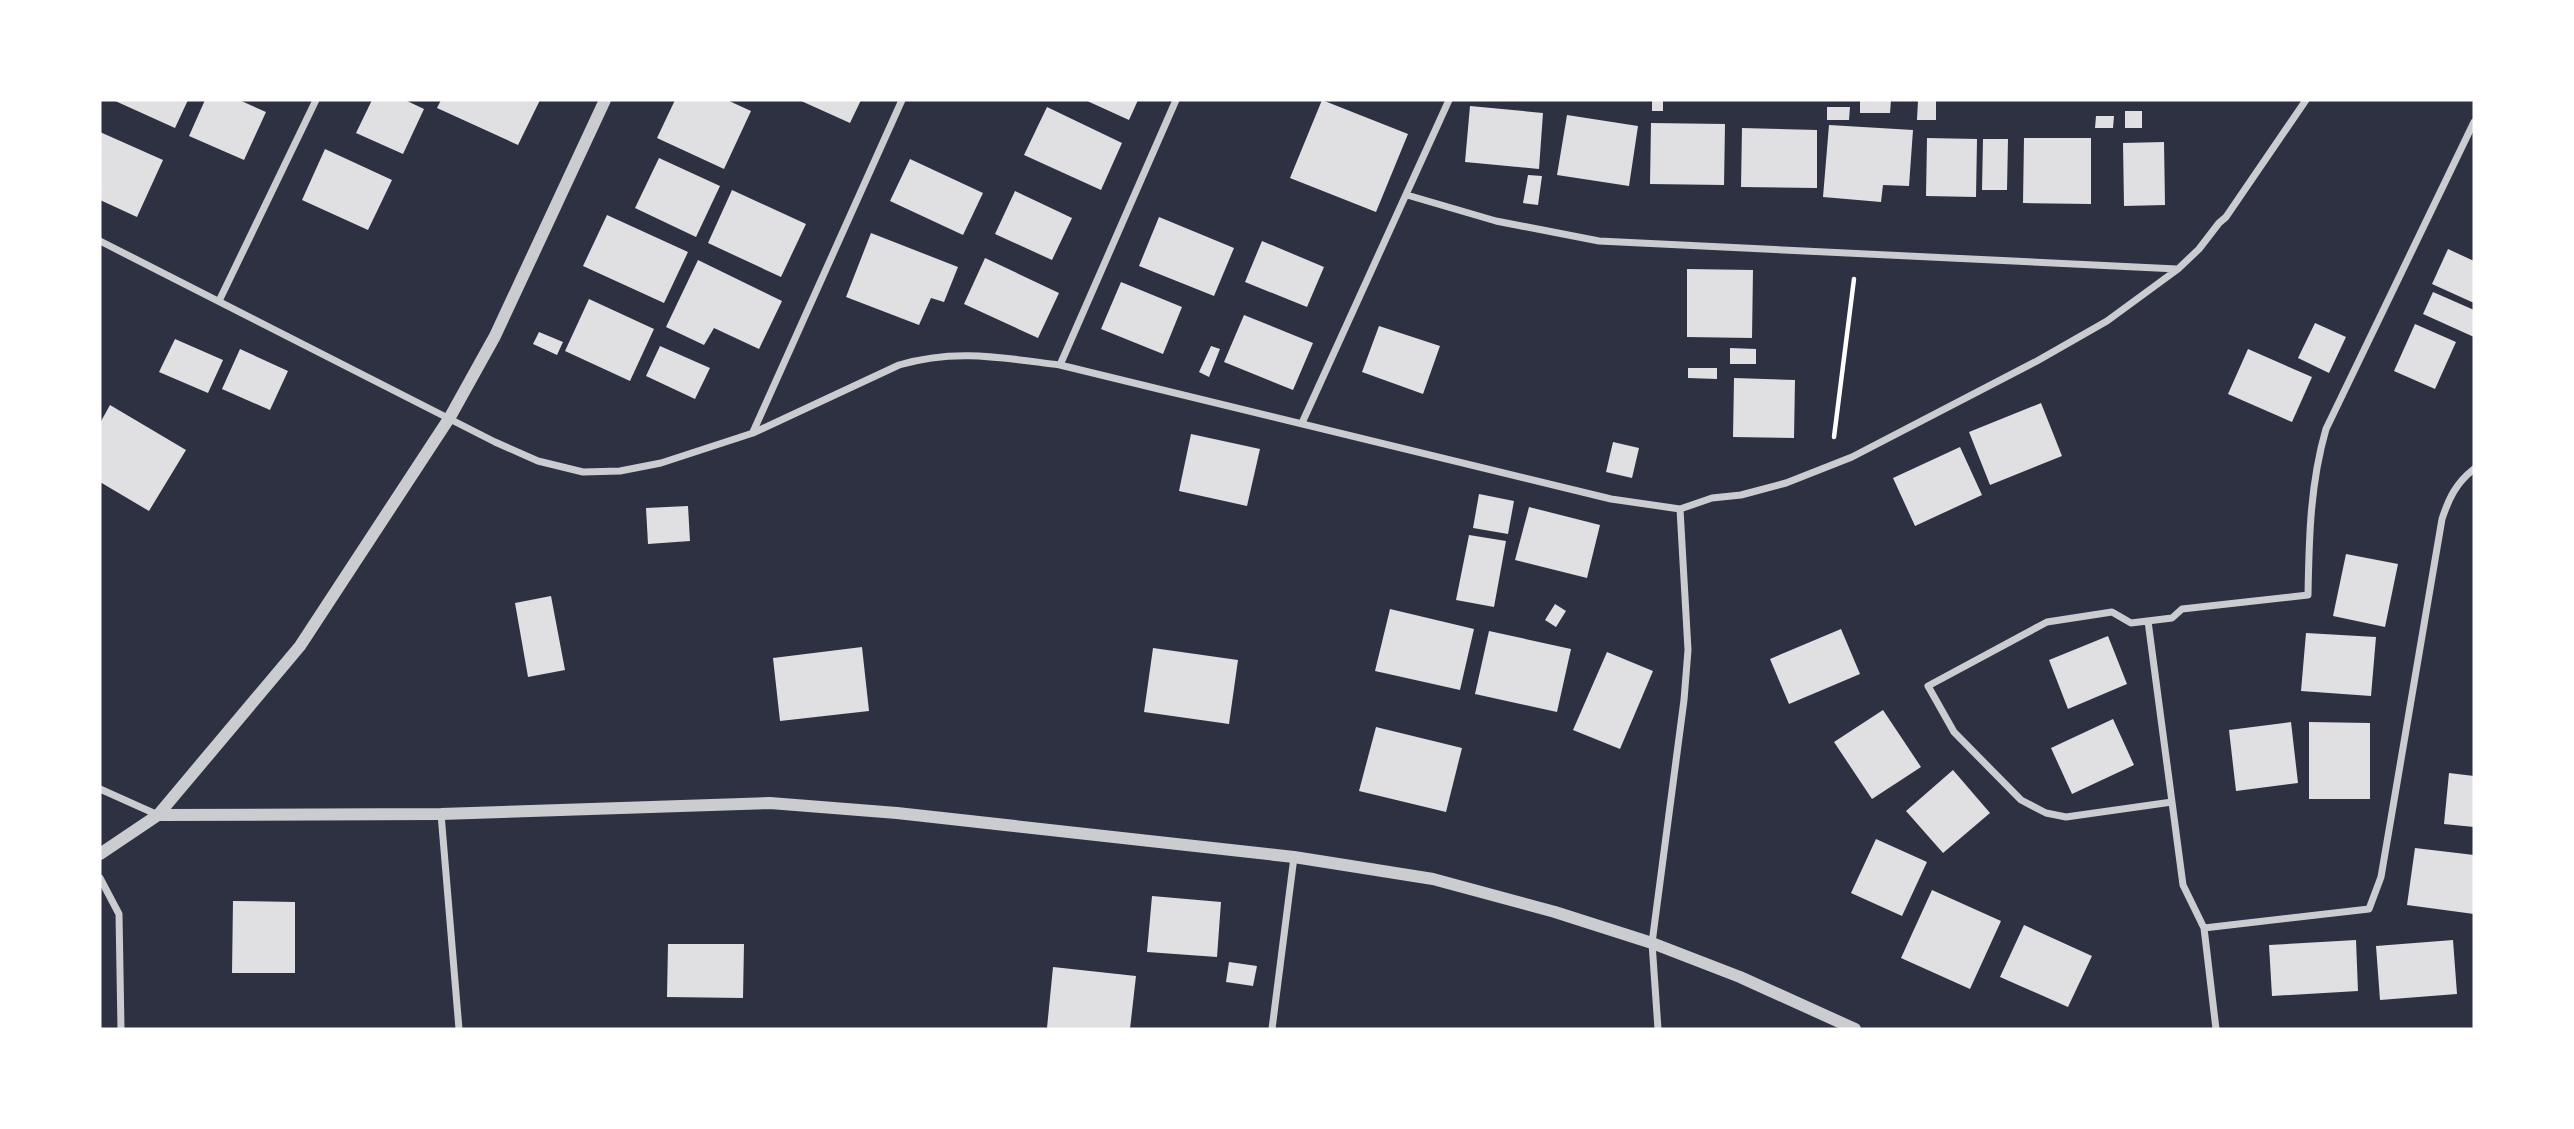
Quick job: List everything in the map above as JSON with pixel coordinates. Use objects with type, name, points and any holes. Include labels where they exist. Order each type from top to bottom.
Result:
[{"type":"street","points":[[219,301],[316,100]]},
{"type":"street","points":[[100,854],[158,815],[300,646],[450,417],[495,336],[605,100]]},
{"type":"street","points":[[753,433],[902,100]]},
{"type":"street","points":[[1060,365],[1176,100]]},
{"type":"street","points":[[1302,423],[1449,100]]},
{"type":"street","points":[[100,241],[495,442],[538,461],[583,472],[620,471],[661,463],[753,433],[900,365],[921,358],[970,354],[1060,365],[1611,499],[1680,509],[1712,498],[1741,495],[1786,483],[1852,457],[2037,361],[2107,321],[2178,269],[2199,249],[2226,217],[2306,100]]},
{"type":"street","points":[[2172,802],[2066,817],[2046,813],[2021,800],[1954,732],[1928,686],[2047,622],[2112,612],[2131,623],[2172,618],[2182,609],[2308,595],[2313,481],[2326,429],[2474,122]]},
{"type":"street","points":[[1407,195],[1507,224],[1599,241],[2178,269]]},
{"type":"street","points":[[2204,928],[2369,909],[2381,877],[2442,519],[2449,497],[2458,483],[2474,469]]},
{"type":"street","points":[[1658,1029],[1652,943],[1684,700],[1688,650],[1680,509]]},
{"type":"street","points":[[2148,621],[2183,885],[2204,928],[2216,1029]]},
{"type":"street","points":[[100,789],[158,815],[441,814],[770,803],[897,813],[1294,857],[1433,879],[1555,912],[1652,943],[1740,977],[1855,1029]]},
{"type":"street","points":[[441,814],[460,1029]]},
{"type":"street","points":[[1272,1029],[1294,857]]},
{"type":"street","points":[[100,878],[119,914],[121,1029]]},
{"type":"path","points":[[1831,465],[1857,253]]},
{"type":"building","points":[[113,100],[188,100],[175,128]]},
{"type":"building","points":[[205,100],[239,100],[266,112],[244,160],[189,136]]},
{"type":"building","points":[[372,100],[405,100],[424,109],[403,154],[356,133]]},
{"type":"building","points":[[441,100],[540,100],[518,145],[437,108]]},
{"type":"building","points":[[675,100],[727,100],[751,111],[724,169],[657,138]]},
{"type":"building","points":[[799,100],[861,100],[850,123]]},
{"type":"building","points":[[1085,100],[1138,100],[1129,120]]},
{"type":"building","points":[[1322,100],[1408,134],[1376,212],[1290,178]]},
{"type":"building","points":[[1652,100],[1663,100],[1663,111],[1652,111]]},
{"type":"building","points":[[1860,100],[1891,100],[1890,113],[1860,113]]},
{"type":"building","points":[[1918,100],[1936,100],[1936,120],[1917,120]]},
{"type":"building","points":[[1470,106],[1543,113],[1539,169],[1465,162]]},
{"type":"building","points":[[1047,107],[1122,143],[1101,190],[1024,155]]},
{"type":"building","points":[[1827,107],[1850,107],[1849,120],[1827,120]]},
{"type":"building","points":[[2125,111],[2142,111],[2142,128],[2125,128]]},
{"type":"building","points":[[1567,115],[1638,126],[1629,186],[1557,175]]},
{"type":"building","points":[[2096,116],[2114,116],[2113,128],[2095,128]]},
{"type":"building","points":[[1651,123],[1725,124],[1724,185],[1650,184]]},
{"type":"building","points":[[1829,125],[1913,130],[1909,186],[1883,185],[1881,202],[1823,197]]},
{"type":"building","points":[[1742,128],[1817,130],[1817,188],[1741,187]]},
{"type":"building","points":[[100,132],[163,160],[137,217],[100,200]]},
{"type":"building","points":[[1927,138],[1977,139],[1976,197],[1926,196]]},
{"type":"building","points":[[2024,138],[2091,138],[2091,204],[2023,203]]},
{"type":"building","points":[[1983,139],[2008,139],[2007,190],[1982,190]]},
{"type":"building","points":[[2164,142],[2165,205],[2124,206],[2123,143]]},
{"type":"building","points":[[325,149],[392,180],[368,230],[302,200]]},
{"type":"building","points":[[659,158],[720,186],[696,237],[635,208]]},
{"type":"building","points":[[910,159],[983,193],[963,235],[890,201]]},
{"type":"building","points":[[1528,175],[1542,176],[1538,205],[1523,203]]},
{"type":"building","points":[[732,190],[806,224],[781,277],[708,243]]},
{"type":"building","points":[[1015,191],[1072,218],[1052,260],[995,234]]},
{"type":"building","points":[[607,215],[688,252],[664,303],[583,266]]},
{"type":"building","points":[[1159,217],[1234,248],[1214,296],[1139,266]]},
{"type":"building","points":[[871,233],[958,267],[944,302],[931,298],[919,325],[846,297]]},
{"type":"building","points":[[1262,241],[1324,267],[1307,307],[1245,282]]},
{"type":"building","points":[[2448,249],[2474,261],[2474,303],[2432,284]]},
{"type":"building","points":[[985,258],[1059,293],[1038,338],[964,304]]},
{"type":"building","points":[[698,260],[782,301],[759,349],[714,328],[704,345],[666,327]]},
{"type":"building","points":[[1687,269],[1753,270],[1752,338],[1687,337]]},
{"type":"building","points":[[1121,282],[1182,307],[1163,354],[1101,329]]},
{"type":"building","points":[[2433,292],[2474,310],[2474,337],[2423,314]]},
{"type":"building","points":[[589,299],[654,329],[630,381],[565,351]]},
{"type":"building","points":[[1244,315],[1313,343],[1293,390],[1224,362]]},
{"type":"building","points":[[2315,323],[2346,337],[2329,373],[2298,358]]},
{"type":"building","points":[[2415,324],[2456,342],[2435,389],[2394,371]]},
{"type":"building","points":[[1379,326],[1440,346],[1423,394],[1362,372]]},
{"type":"building","points":[[539,332],[563,342],[557,355],[533,344]]},
{"type":"building","points":[[175,339],[223,360],[208,393],[159,372]]},
{"type":"building","points":[[660,346],[710,368],[695,399],[646,376]]},
{"type":"building","points":[[1211,346],[1220,349],[1209,377],[1199,372]]},
{"type":"building","points":[[1730,348],[1756,349],[1756,364],[1730,364]]},
{"type":"building","points":[[240,349],[288,371],[270,410],[222,389]]},
{"type":"building","points":[[2248,349],[2312,377],[2292,422],[2228,394]]},
{"type":"building","points":[[1688,368],[1717,368],[1717,379],[1688,378]]},
{"type":"building","points":[[1734,378],[1795,380],[1794,438],[1733,437]]},
{"type":"building","points":[[2041,403],[2062,456],[1990,485],[1969,432]]},
{"type":"building","points":[[110,405],[186,450],[149,511],[100,482],[100,423]]},
{"type":"building","points":[[1191,434],[1260,449],[1247,506],[1179,491]]},
{"type":"building","points":[[1613,442],[1639,448],[1632,478],[1606,472]]},
{"type":"building","points":[[1960,447],[1982,495],[1915,526],[1893,478]]},
{"type":"building","points":[[1479,494],[1514,501],[1508,534],[1473,528]]},
{"type":"building","points":[[688,506],[690,541],[648,544],[646,508]]},
{"type":"building","points":[[1529,507],[1600,525],[1587,578],[1515,560]]},
{"type":"building","points":[[1469,535],[1506,541],[1494,607],[1456,600]]},
{"type":"building","points":[[2346,554],[2398,564],[2385,627],[2333,616]]},
{"type":"building","points":[[551,596],[565,670],[528,677],[515,603]]},
{"type":"building","points":[[1555,604],[1566,611],[1556,627],[1545,620]]},
{"type":"building","points":[[1390,609],[1474,629],[1460,690],[1375,671]]},
{"type":"building","points":[[1841,629],[1860,674],[1789,704],[1770,659]]},
{"type":"building","points":[[1489,631],[1571,649],[1557,712],[1475,694]]},
{"type":"building","points":[[2306,633],[2376,637],[2371,696],[2301,691]]},
{"type":"building","points":[[2108,636],[2127,684],[2068,709],[2049,660]]},
{"type":"building","points":[[862,647],[869,711],[780,721],[773,658]]},
{"type":"building","points":[[1153,648],[1238,660],[1229,724],[1144,712]]},
{"type":"building","points":[[1607,652],[1653,671],[1620,749],[1573,730]]},
{"type":"building","points":[[1883,710],[1921,767],[1872,799],[1834,742]]},
{"type":"building","points":[[2113,719],[2134,765],[2072,794],[2051,748]]},
{"type":"building","points":[[2291,722],[2298,783],[2236,791],[2229,730]]},
{"type":"building","points":[[2309,722],[2370,723],[2370,799],[2309,799]]},
{"type":"building","points":[[1376,727],[1462,748],[1446,812],[1359,791]]},
{"type":"building","points":[[1953,770],[1990,813],[1943,853],[1906,811]]},
{"type":"building","points":[[2449,773],[2474,776],[2474,827],[2444,824]]},
{"type":"building","points":[[1876,839],[1927,862],[1902,916],[1851,893]]},
{"type":"building","points":[[2415,848],[2474,855],[2474,914],[2407,905]]},
{"type":"building","points":[[1932,890],[2001,921],[1970,989],[1901,958]]},
{"type":"building","points":[[1152,896],[1221,902],[1217,957],[1147,952]]},
{"type":"building","points":[[233,901],[295,902],[295,973],[232,973]]},
{"type":"building","points":[[2024,925],[2092,956],[2068,1007],[2000,977]]},
{"type":"building","points":[[2356,940],[2358,991],[2272,996],[2269,945]]},
{"type":"building","points":[[2453,940],[2457,994],[2380,1000],[2376,946]]},
{"type":"building","points":[[668,944],[744,944],[743,998],[667,997]]},
{"type":"building","points":[[1229,962],[1257,966],[1253,986],[1226,982]]},
{"type":"building","points":[[1053,967],[1136,976],[1130,1029],[1047,1028]]}]
